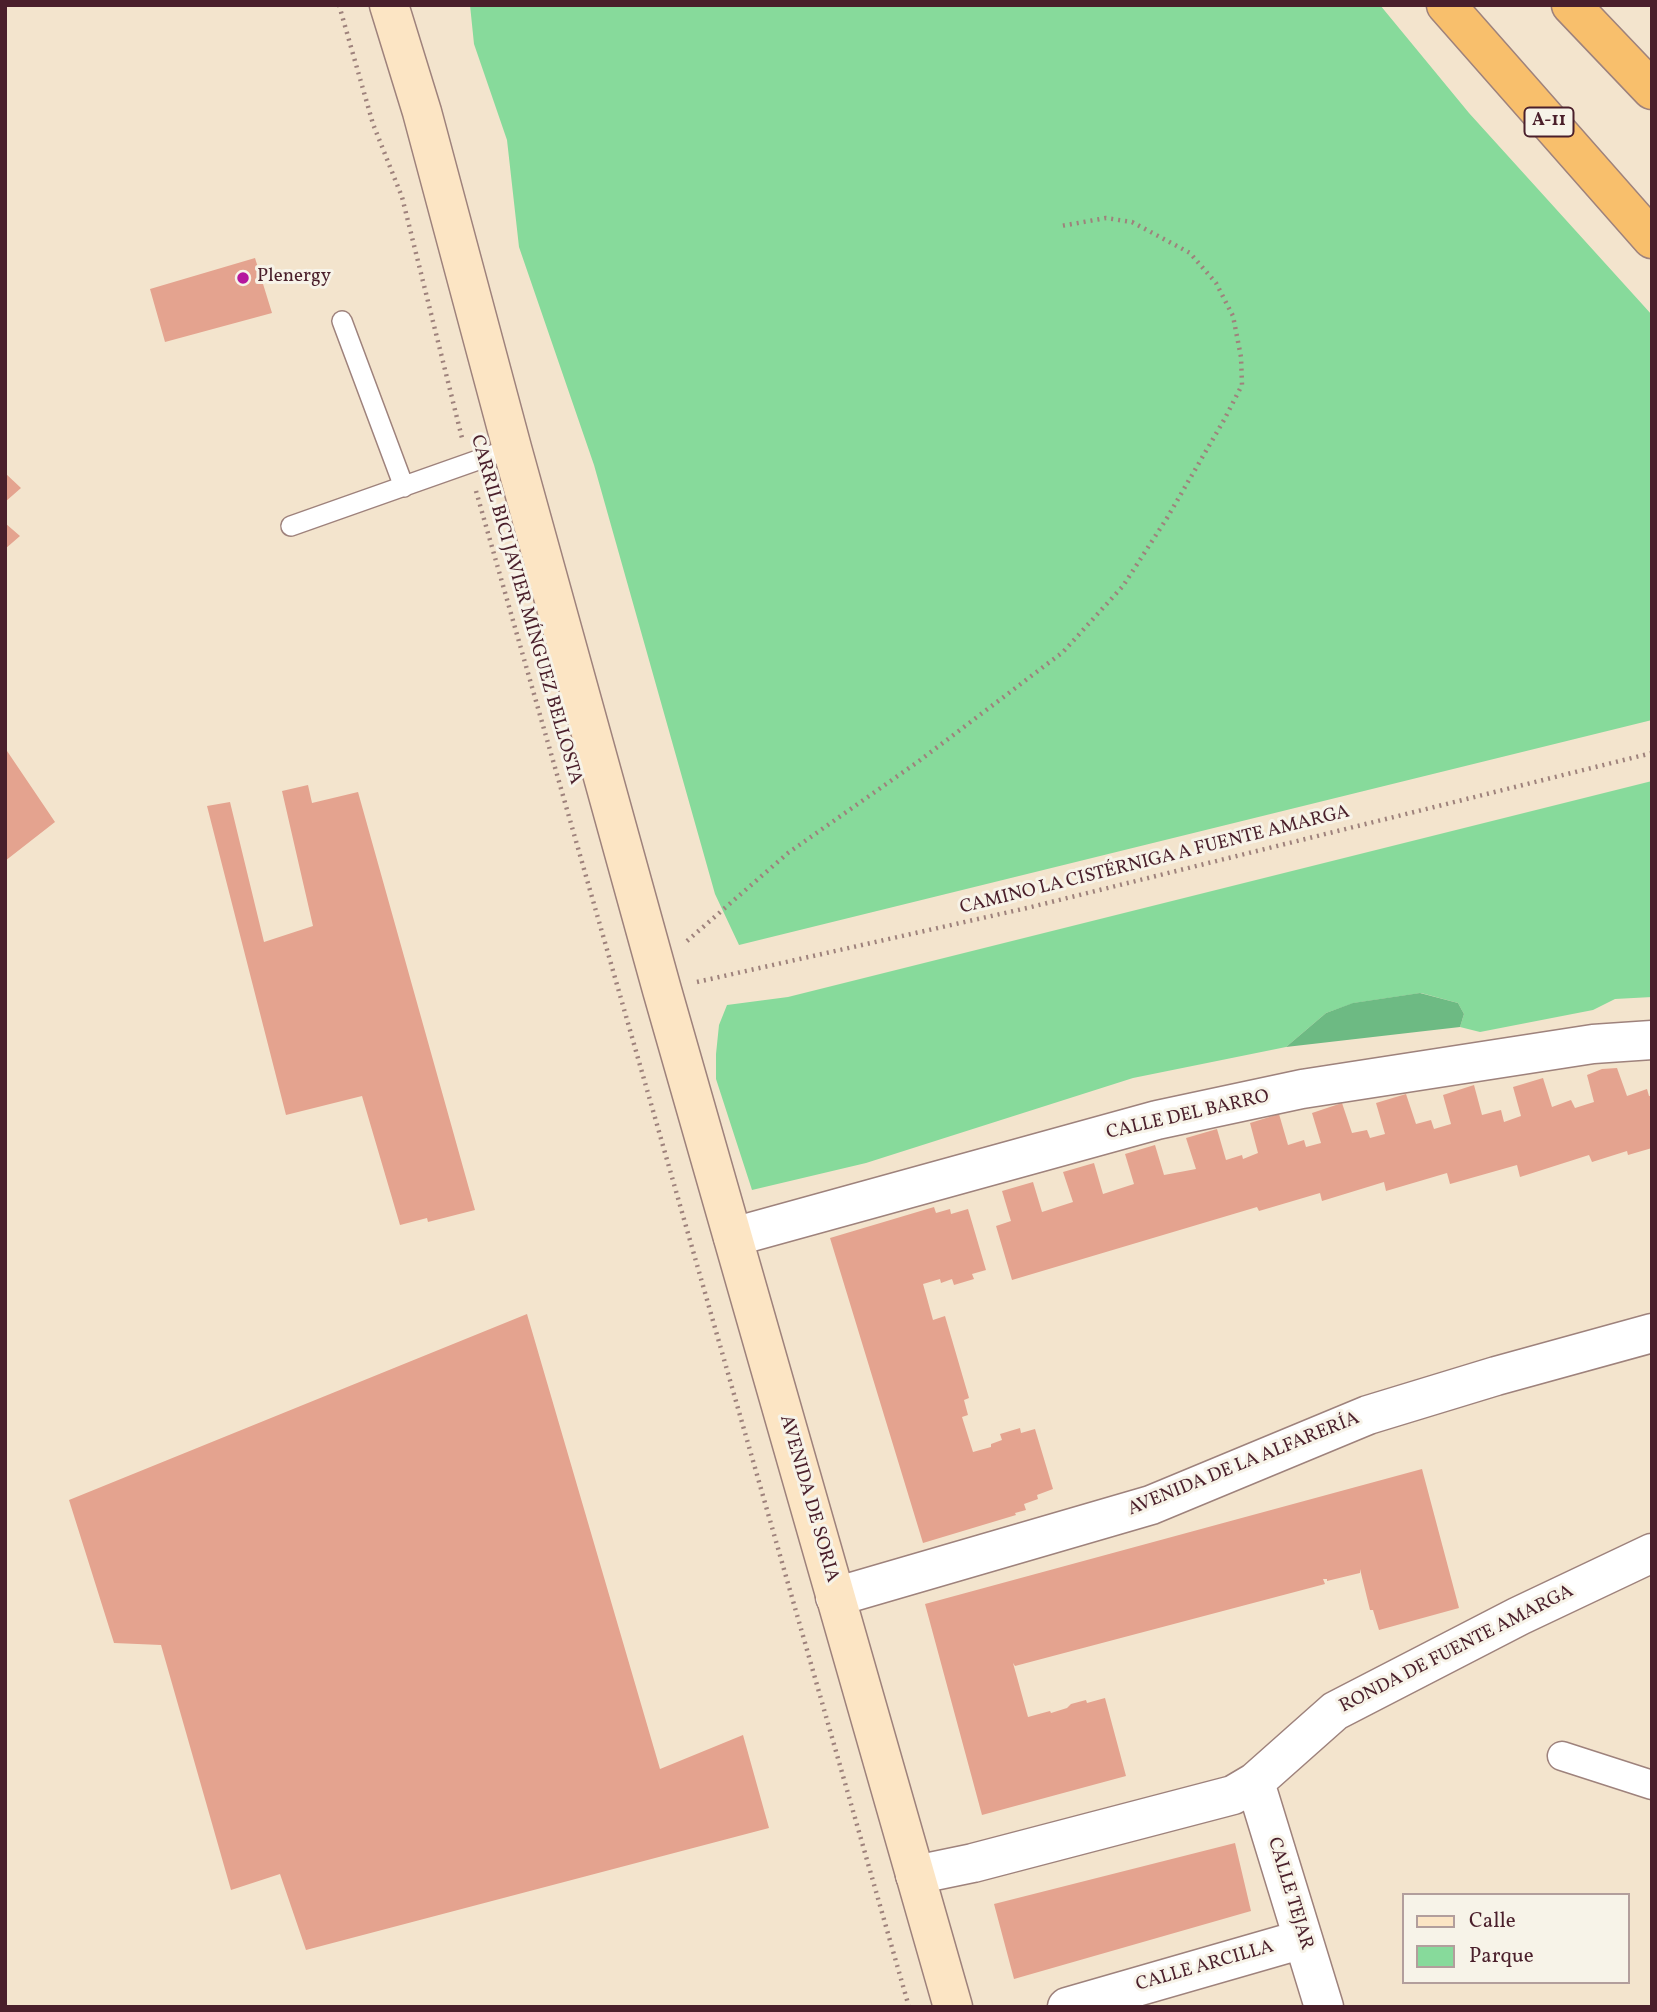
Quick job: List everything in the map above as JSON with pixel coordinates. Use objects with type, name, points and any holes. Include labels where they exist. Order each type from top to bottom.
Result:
[{"type":"highway","name":"A-11","points":[[1446,5],[1652,239]]},
{"type":"highway","points":[[1571,5],[1652,90]]},
{"type":"main road","name":"AVENIDA DE SORIA","points":[[389,5],[422,112],[659,978],[953,2007]]},
{"type":"street","name":"CALLE DEL BARRO","points":[[733,1237],[1157,1120],[1302,1090],[1593,1044],[1652,1040]]},
{"type":"street","name":"AVENIDA DE LA ALFARERÍA","points":[[835,1597],[1151,1505],[1368,1415],[1652,1333]]},
{"type":"street","name":"RONDA DE FUENTE AMARGA","points":[[915,1875],[974,1863],[1233,1795],[1255,1782],[1335,1711],[1519,1616],[1652,1553]]},
{"type":"street","points":[[1562,1756],[1652,1785]]},
{"type":"street","name":"CALLE TEJAR","points":[[1255,1782],[1324,2007]]},
{"type":"street","name":"CALLE ARCILLA","points":[[1067,2007],[1303,1939]]},
{"type":"lane","points":[[342,321],[404,487]]},
{"type":"lane","points":[[291,526],[512,448]]},
{"type":"path","name":"CARRIL BICI JAVIER MÍNGUEZ BELLOSTA","points":[[339,5],[373,124],[402,197],[468,464],[909,2007]]},
{"type":"path","points":[[659,978],[738,894],[788,853],[919,761],[1063,652],[1123,586],[1167,518],[1224,420],[1242,385],[1241,357],[1233,316],[1216,283],[1190,253],[1132,222],[1106,218],[1061,226]]},
{"type":"path","name":"CAMINO LA CISTÉRNIGA A FUENTE AMARGA","points":[[659,978],[1027,908],[1652,753]]},
{"type":"green space","points":[[470,5],[1380,5],[1469,113],[1652,315],[1652,720],[739,945],[715,894],[594,465],[519,247],[507,140],[474,44]]},
{"type":"green space","points":[[1652,781],[1652,997],[1615,999],[1593,1010],[1480,1032],[1460,1027],[1464,1014],[1458,1003],[1421,993],[1354,1003],[1326,1013],[1286,1047],[1133,1078],[866,1163],[752,1190],[716,1079],[719,1025],[727,1005],[788,997]]},
{"type":"green space","points":[[1420,993],[1458,1003],[1464,1014],[1460,1027],[1286,1047],[1326,1013],[1353,1003]]},
{"type":"building","points":[[255,258],[272,313],[165,342],[150,289]]},
{"type":"building","points":[[5,473],[21,488],[5,502]]},
{"type":"building","points":[[5,523],[20,536],[5,549]]},
{"type":"building","points":[[5,748],[55,822],[5,861]]},
{"type":"building","points":[[308,785],[312,803],[358,792],[475,1210],[428,1222],[427,1218],[400,1225],[362,1096],[286,1115],[207,806],[230,802],[264,942],[313,926],[282,791]]},
{"type":"building","points":[[1617,1068],[1627,1096],[1647,1089],[1649,1096],[1652,1096],[1652,1148],[1628,1155],[1627,1151],[1592,1162],[1589,1155],[1520,1177],[1517,1165],[1450,1184],[1447,1173],[1386,1191],[1384,1182],[1322,1201],[1320,1193],[1259,1211],[1257,1207],[1012,1280],[996,1226],[1011,1221],[1002,1191],[1033,1182],[1042,1212],[1073,1202],[1063,1172],[1094,1163],[1103,1194],[1134,1184],[1125,1154],[1155,1145],[1164,1175],[1196,1169],[1186,1138],[1217,1129],[1226,1160],[1242,1155],[1243,1159],[1258,1153],[1250,1123],[1279,1114],[1288,1145],[1304,1140],[1306,1147],[1321,1143],[1312,1113],[1342,1103],[1352,1133],[1367,1130],[1370,1138],[1385,1134],[1376,1103],[1406,1094],[1416,1124],[1431,1120],[1434,1129],[1451,1124],[1443,1095],[1474,1085],[1482,1115],[1501,1110],[1504,1122],[1521,1116],[1513,1087],[1543,1078],[1552,1107],[1571,1100],[1575,1108],[1594,1102],[1587,1075],[1602,1069]]},
{"type":"building","points":[[934,1207],[936,1213],[950,1209],[951,1214],[968,1209],[986,1270],[972,1274],[974,1279],[954,1285],[952,1279],[923,1284],[933,1320],[945,1316],[969,1398],[964,1400],[968,1415],[962,1417],[973,1452],[991,1447],[991,1444],[1002,1440],[1000,1434],[1020,1428],[1021,1433],[1035,1429],[1053,1489],[1024,1504],[1026,1510],[1015,1513],[1016,1515],[923,1543],[830,1238]]},
{"type":"building","points":[[527,1314],[660,1769],[743,1735],[769,1828],[306,1950],[280,1874],[231,1890],[161,1645],[114,1643],[69,1500]]},
{"type":"building","points":[[1422,1469],[1459,1608],[1379,1630],[1373,1610],[1370,1610],[1360,1569],[1360,1573],[1327,1581],[1323,1579],[1325,1584],[1015,1666],[1013,1663],[1028,1717],[1050,1711],[1051,1713],[1086,1700],[1087,1703],[1105,1698],[1126,1776],[982,1815],[925,1604]]},
{"type":"building","points":[[1235,1843],[1251,1911],[1014,1979],[994,1904]]},
{"type":"place","name":"Plenergy","points":[[243,278]]}]
